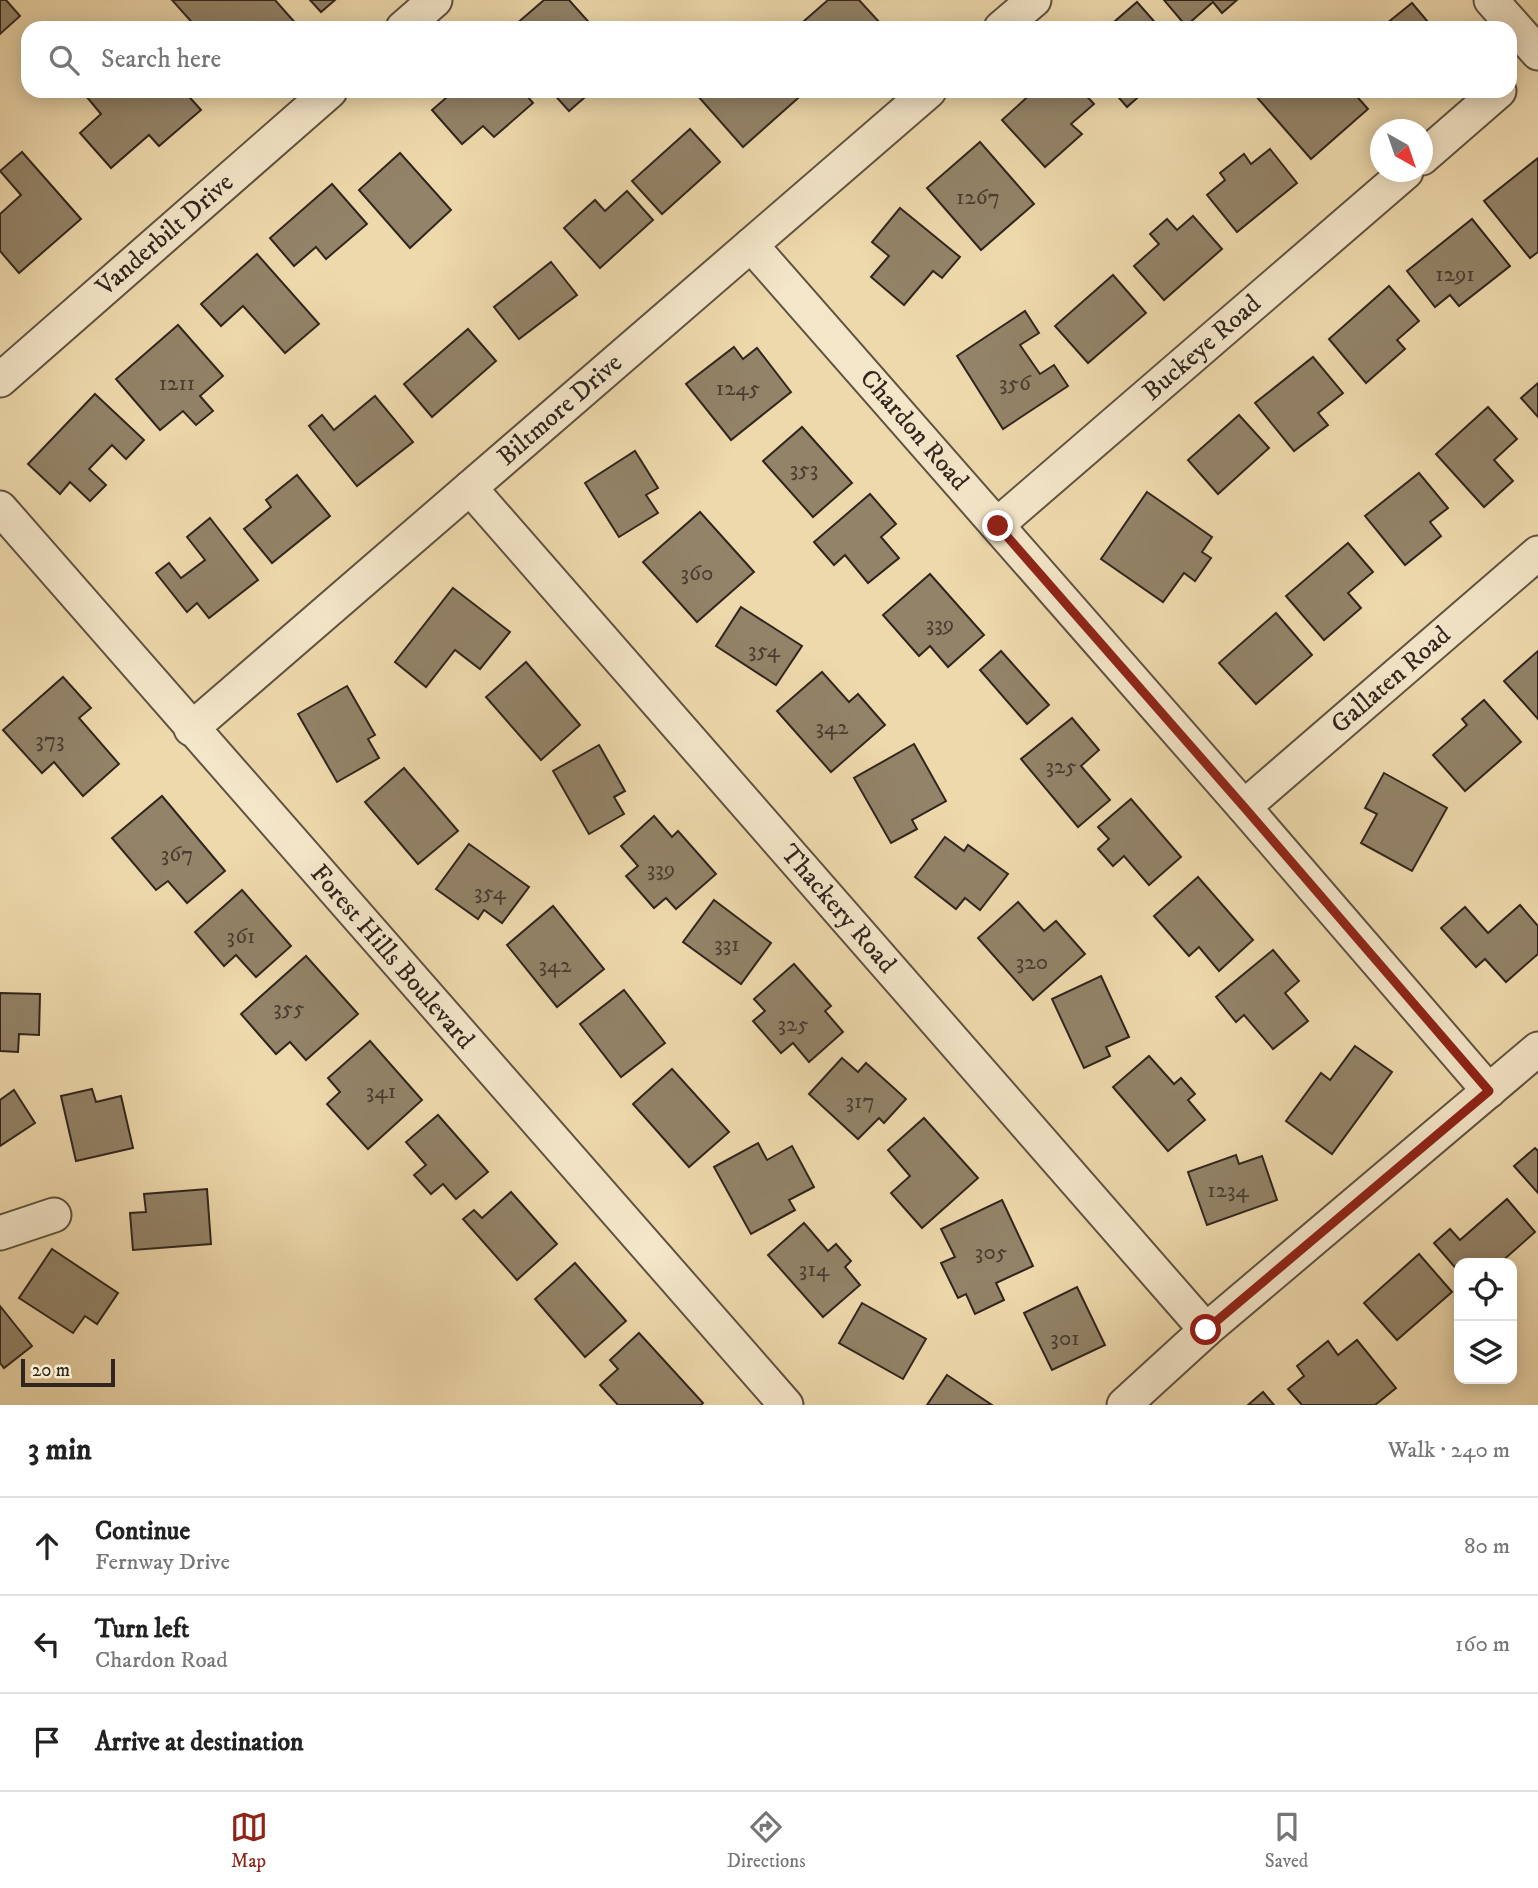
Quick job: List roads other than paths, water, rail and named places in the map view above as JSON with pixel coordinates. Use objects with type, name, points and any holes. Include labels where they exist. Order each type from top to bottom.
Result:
[{"type":"street","points":[[411,21],[435,0]]},
{"type":"street","points":[[1010,21],[1034,0]]},
{"type":"street","points":[[1492,0],[1510,21]]},
{"type":"street","points":[[1517,30],[1538,55],[1517,75]]},
{"type":"street","name":"Vanderbilt Drive","points":[[0,380],[322,98]]},
{"type":"street","name":"Biltmore Drive","points":[[191,729],[921,98]]},
{"type":"street","points":[[1433,149],[1491,98]]},
{"type":"street","name":"Buckeye Road","points":[[998,526],[1394,182]]},
{"type":"street","name":"Chardon Road","points":[[751,245],[1489,1091]]},
{"type":"street","name":"Thackery Road","points":[[470,488],[1206,1330]]},
{"type":"street","name":"Forest Hills Boulevard","points":[[0,508],[786,1405]]},
{"type":"street","name":"Gallaten Road","points":[[1244,807],[1538,553]]},
{"type":"street","points":[[1124,1405],[1206,1330],[1538,1049]]},
{"type":"street","points":[[0,1233],[54,1215]]}]
